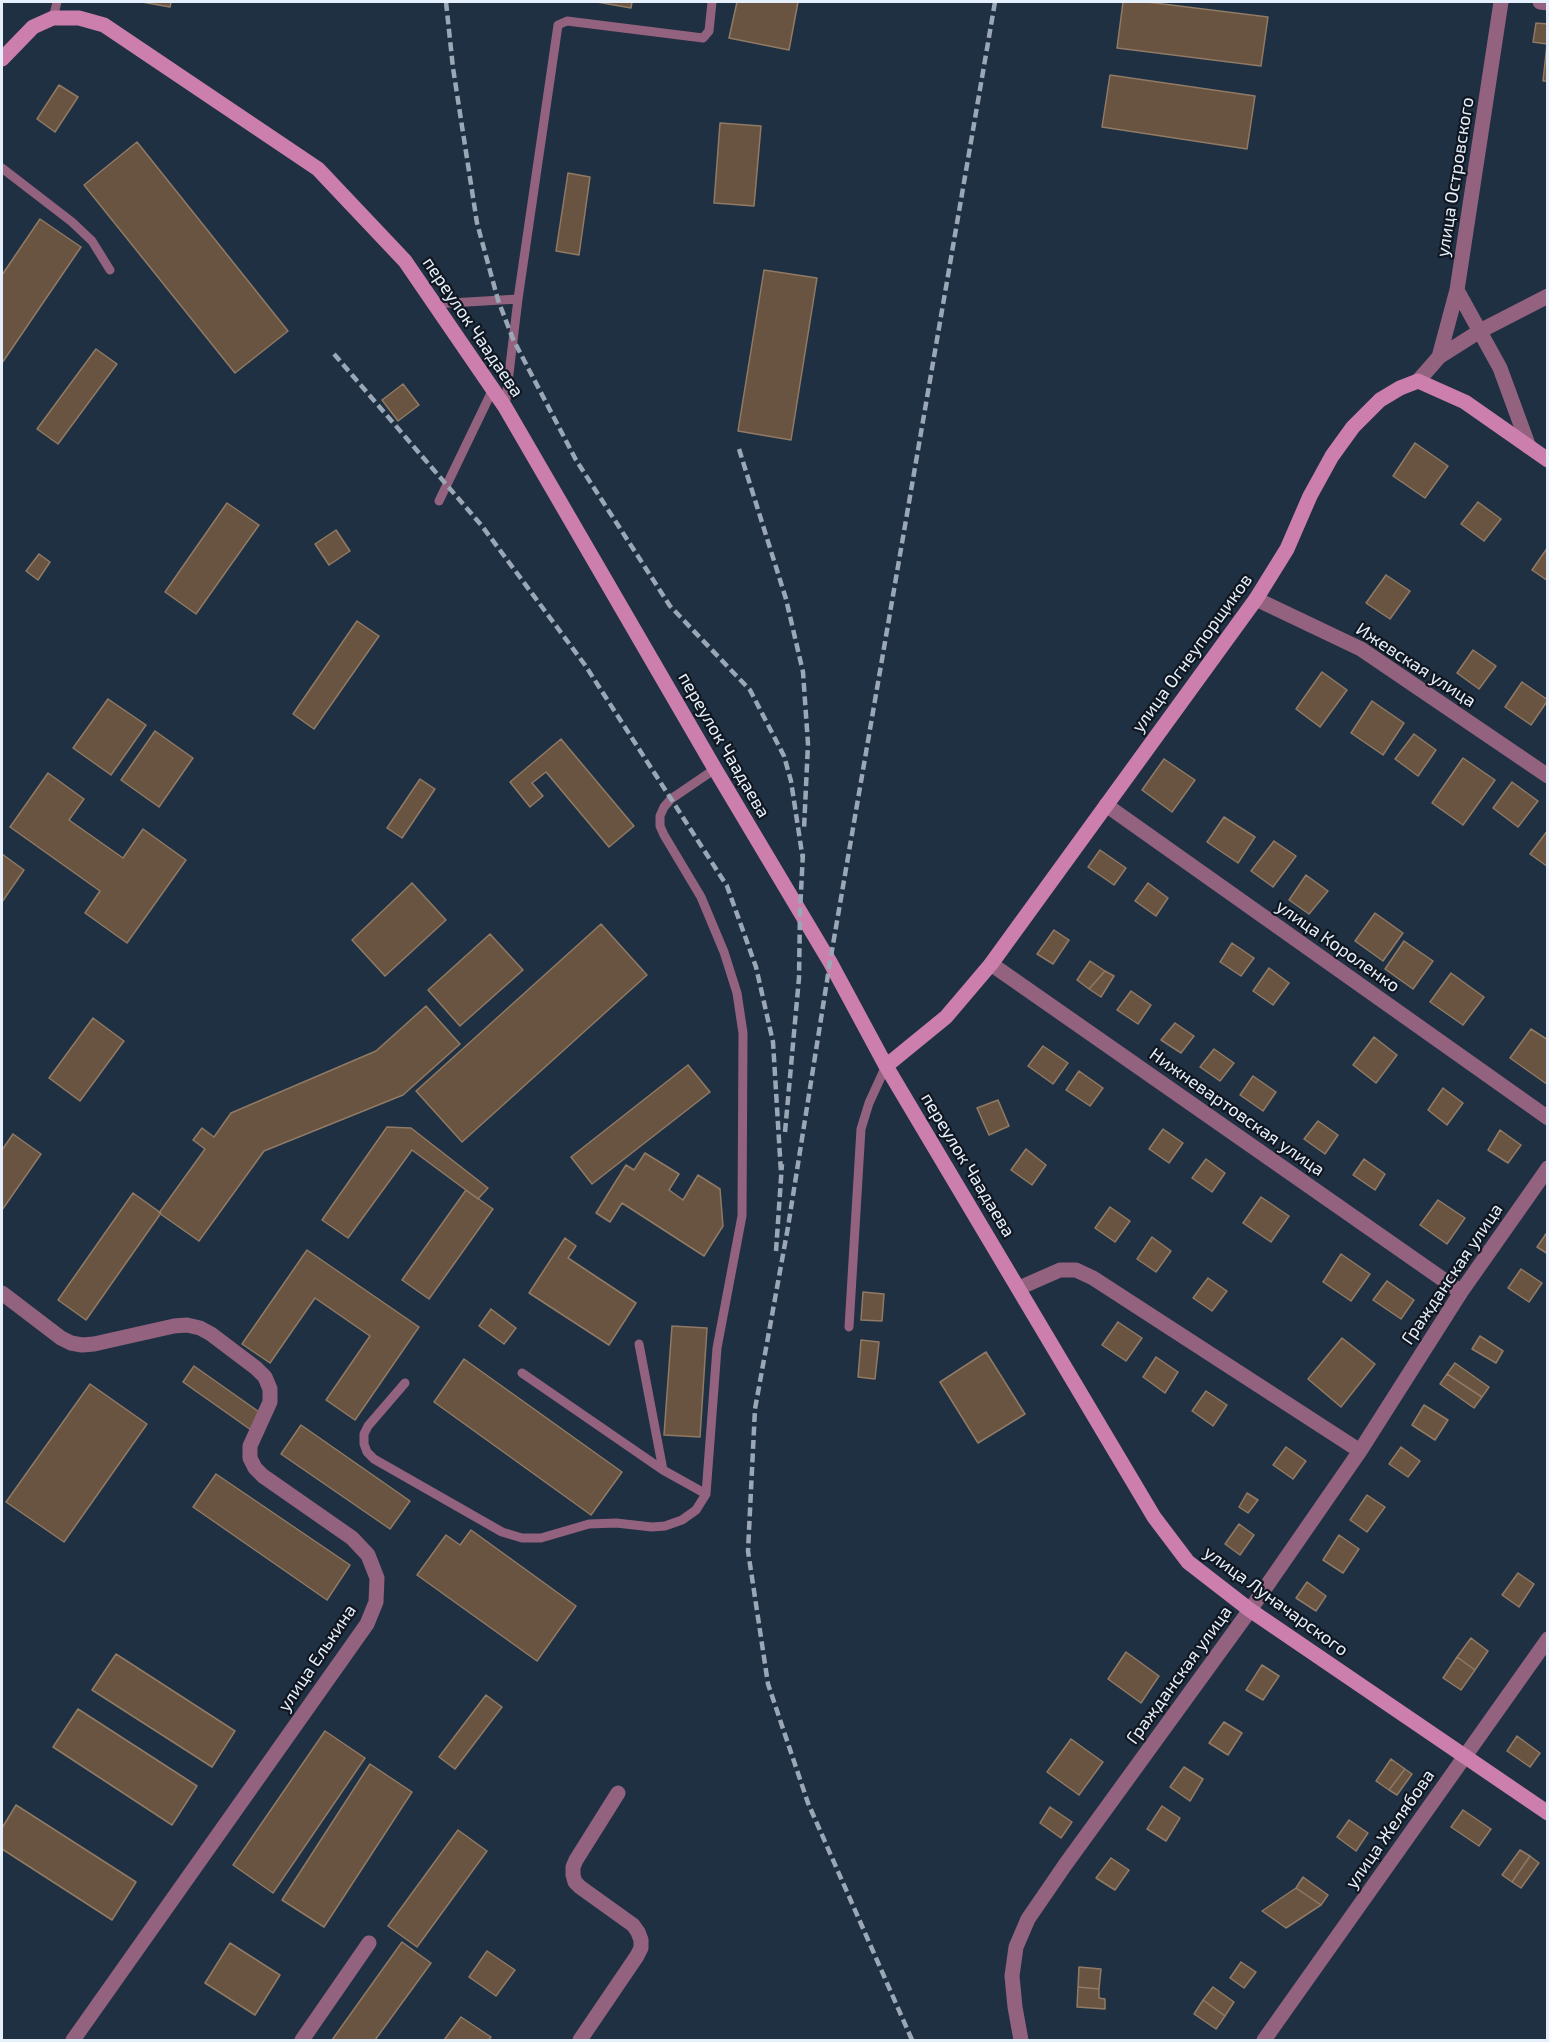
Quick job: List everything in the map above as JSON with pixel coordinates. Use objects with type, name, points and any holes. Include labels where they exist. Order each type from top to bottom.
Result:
[{"type":"street","name":"улица Островского","points":[[1439,357],[1458,290],[1501,2]]},
{"type":"street","points":[[1540,2],[1548,3]]},
{"type":"street","points":[[2,59],[33,27],[53,18]]},
{"type":"street","name":"переулок Чаадаева","points":[[53,18],[79,18],[104,25],[318,169],[405,261],[505,407],[830,962],[886,1066],[1019,1288]]},
{"type":"street","points":[[1458,290],[1500,368],[1529,447]]},
{"type":"street","name":"улица Огнеупорщиков","points":[[886,1066],[946,1017],[991,964],[1256,599],[1287,549],[1310,496],[1332,456],[1353,427],[1380,400],[1418,381],[1439,357],[1479,331],[1548,296]]},
{"type":"street","points":[[1418,381],[1465,402],[1548,460]]},
{"type":"street","name":"Ижевская улица","points":[[1256,599],[1361,650],[1548,776]]},
{"type":"street","name":"улица Короленко","points":[[1106,805],[1548,1118]]},
{"type":"street","name":"Нижневартовская улица","points":[[991,964],[1461,1292]]},
{"type":"street","name":"Гражданская улица","points":[[1021,2040],[1012,1976],[1016,1947],[1028,1919],[1250,1610],[1360,1451],[1461,1292],[1548,1168]]},
{"type":"street","points":[[1019,1288],[1060,1270],[1077,1270],[1093,1278],[1360,1451]]},
{"type":"street","name":"улица Луначарского","points":[[1019,1288],[1154,1517],[1188,1562],[1250,1610],[1548,1813]]},
{"type":"street","name":"улица Елькина","points":[[3,1298],[61,1338],[82,1345],[174,1326],[187,1325],[212,1334],[256,1368],[265,1377],[270,1389],[270,1402],[250,1446],[250,1458],[255,1468],[263,1476],[352,1538],[368,1555],[377,1578],[376,1602],[367,1624],[73,2040]]},
{"type":"street","name":"улица Желябова","points":[[1264,2040],[1548,1639]]},
{"type":"street","points":[[580,2040],[641,1948],[641,1940],[633,1925],[580,1887],[573,1875],[576,1860],[618,1793]]},
{"type":"street","points":[[302,2040],[369,1942]]},
{"type":"lane","points":[[53,18],[57,2]]},
{"type":"lane","points":[[505,407],[518,299],[558,25],[567,21],[703,38],[709,31],[712,2]]},
{"type":"lane","points":[[2,168],[72,222],[92,241],[110,270]]},
{"type":"lane","points":[[434,304],[518,299]]},
{"type":"lane","points":[[439,501],[493,389]]},
{"type":"lane","points":[[405,1383],[368,1426],[364,1434],[367,1452],[374,1459],[502,1532],[522,1538],[541,1538],[589,1524],[665,1526],[682,1520],[696,1510],[706,1494],[717,1348],[742,1216],[744,1033],[737,993],[724,952],[701,897],[660,826],[660,816],[671,799],[715,769]]},
{"type":"lane","points":[[849,1327],[861,1129],[869,1103],[886,1066]]},
{"type":"lane","points":[[639,1344],[663,1470]]},
{"type":"lane","points":[[522,1372],[663,1470],[706,1494]]},
{"type":"building","points":[[142,2],[171,2],[170,7]]},
{"type":"building","points":[[597,2],[632,2],[631,8]]},
{"type":"building","points":[[737,2],[798,2],[789,50],[729,38]]},
{"type":"building","points":[[1123,2],[1147,2],[1268,17],[1261,66],[1117,48]]},
{"type":"building","points":[[1536,23],[1548,24],[1547,44],[1533,42]]},
{"type":"building","points":[[1547,44],[1548,81],[1543,81]]},
{"type":"building","points":[[1110,75],[1255,96],[1247,149],[1102,127]]},
{"type":"building","points":[[59,85],[78,97],[55,132],[37,119]]},
{"type":"building","points":[[720,123],[761,126],[754,206],[714,203]]},
{"type":"building","points":[[137,142],[288,331],[235,373],[84,185]]},
{"type":"building","points":[[568,173],[590,177],[579,255],[556,251]]},
{"type":"building","points":[[40,219],[81,247],[2,363],[2,275]]},
{"type":"building","points":[[764,270],[817,278],[791,440],[738,431]]},
{"type":"building","points":[[96,349],[117,364],[58,444],[37,429]]},
{"type":"building","points":[[403,384],[419,405],[398,421],[382,400]]},
{"type":"building","points":[[1415,443],[1448,466],[1425,498],[1393,476]]},
{"type":"building","points":[[1478,502],[1501,519],[1484,541],[1461,524]]},
{"type":"building","points":[[227,503],[259,525],[196,614],[165,592]]},
{"type":"building","points":[[336,530],[350,551],[329,565],[315,544]]},
{"type":"building","points":[[1548,547],[1548,581],[1532,570]]},
{"type":"building","points":[[39,554],[50,562],[38,580],[26,571]]},
{"type":"building","points":[[1386,575],[1410,591],[1390,619],[1366,603]]},
{"type":"building","points":[[357,621],[379,636],[314,729],[293,714]]},
{"type":"building","points":[[1473,650],[1496,666],[1479,689],[1457,673]]},
{"type":"building","points":[[1322,672],[1347,690],[1320,727],[1296,709]]},
{"type":"building","points":[[1522,682],[1548,700],[1531,725],[1505,707]]},
{"type":"building","points":[[108,699],[146,725],[111,775],[73,748]]},
{"type":"building","points":[[1372,701],[1404,723],[1383,755],[1351,733]]},
{"type":"building","points":[[155,731],[193,758],[159,807],[121,780]]},
{"type":"building","points":[[1414,734],[1436,750],[1418,776],[1395,759]]},
{"type":"building","points":[[561,739],[634,826],[609,847],[546,772],[532,783],[543,796],[530,807],[510,782]]},
{"type":"building","points":[[1463,758],[1495,780],[1463,825],[1432,803]]},
{"type":"building","points":[[1164,759],[1195,780],[1172,812],[1142,790]]},
{"type":"building","points":[[48,773],[84,799],[69,820],[123,858],[143,829],[186,860],[127,943],[85,913],[100,891],[10,827]]},
{"type":"building","points":[[420,779],[435,789],[402,838],[387,828]]},
{"type":"building","points":[[1512,782],[1538,801],[1518,827],[1493,808]]},
{"type":"building","points":[[1224,817],[1255,837],[1238,863],[1207,842]]},
{"type":"building","points":[[1548,830],[1548,867],[1530,854]]},
{"type":"building","points":[[1274,841],[1296,856],[1273,887],[1251,871]]},
{"type":"building","points":[[1100,850],[1126,868],[1114,885],[1088,867]]},
{"type":"building","points":[[2,854],[24,870],[2,902]]},
{"type":"building","points":[[1306,875],[1328,891],[1309,914],[1289,900]]},
{"type":"building","points":[[412,883],[446,920],[385,976],[352,940]]},
{"type":"building","points":[[1148,883],[1168,898],[1156,916],[1135,901]]},
{"type":"building","points":[[1375,913],[1403,933],[1383,961],[1355,941]]},
{"type":"building","points":[[601,924],[647,975],[462,1142],[416,1091]]},
{"type":"building","points":[[1054,930],[1069,940],[1053,964],[1037,954]]},
{"type":"building","points":[[490,934],[523,970],[460,1026],[428,990]]},
{"type":"building","points":[[1404,941],[1433,961],[1413,989],[1385,969]]},
{"type":"building","points":[[1232,943],[1254,958],[1241,976],[1220,962]]},
{"type":"building","points":[[1090,961],[1105,971],[1089,989],[1077,980]]},
{"type":"building","points":[[1269,968],[1289,983],[1273,1005],[1253,991]]},
{"type":"building","points":[[1105,971],[1114,976],[1101,997],[1089,989]]},
{"type":"building","points":[[1451,973],[1484,997],[1463,1025],[1430,1002]]},
{"type":"building","points":[[1131,991],[1151,1005],[1138,1024],[1117,1010]]},
{"type":"building","points":[[426,1006],[460,1044],[403,1095],[264,1151],[199,1241],[159,1213],[205,1149],[193,1140],[202,1128],[214,1137],[231,1113],[376,1051]]},
{"type":"building","points":[[93,1018],[124,1041],[80,1101],[49,1078]]},
{"type":"building","points":[[1175,1023],[1194,1036],[1181,1053],[1161,1040]]},
{"type":"building","points":[[1531,1029],[1548,1040],[1548,1085],[1510,1058]]},
{"type":"building","points":[[1374,1037],[1397,1055],[1376,1083],[1353,1065]]},
{"type":"building","points":[[1043,1046],[1068,1063],[1053,1084],[1028,1066]]},
{"type":"building","points":[[1214,1049],[1234,1063],[1220,1081],[1200,1067]]},
{"type":"building","points":[[688,1065],[710,1092],[592,1184],[571,1157]]},
{"type":"building","points":[[1079,1071],[1103,1088],[1090,1106],[1066,1090]]},
{"type":"building","points":[[1253,1076],[1276,1092],[1263,1111],[1240,1095]]},
{"type":"building","points":[[1443,1088],[1463,1103],[1447,1125],[1428,1110]]},
{"type":"building","points":[[998,1100],[1009,1126],[989,1135],[977,1108]]},
{"type":"building","points":[[1318,1121],[1338,1135],[1325,1154],[1304,1139]]},
{"type":"building","points":[[387,1127],[411,1128],[488,1188],[478,1199],[412,1150],[348,1238],[322,1220]]},
{"type":"building","points":[[1163,1129],[1183,1143],[1169,1163],[1149,1149]]},
{"type":"building","points":[[1500,1130],[1521,1145],[1508,1163],[1488,1150]]},
{"type":"building","points":[[13,1134],[41,1154],[2,1210],[2,1150]]},
{"type":"building","points":[[1026,1149],[1046,1165],[1032,1185],[1011,1170]]},
{"type":"building","points":[[645,1153],[679,1174],[669,1190],[683,1200],[698,1175],[720,1189],[723,1226],[704,1256],[622,1203],[610,1222],[596,1213],[626,1165],[634,1170]]},
{"type":"building","points":[[1206,1159],[1225,1173],[1212,1192],[1192,1178]]},
{"type":"building","points":[[1364,1159],[1385,1174],[1375,1190],[1353,1175]]},
{"type":"building","points":[[466,1190],[493,1209],[429,1299],[402,1280]]},
{"type":"building","points":[[133,1193],[161,1213],[86,1320],[58,1300]]},
{"type":"building","points":[[1261,1197],[1289,1216],[1271,1242],[1243,1223]]},
{"type":"building","points":[[1438,1200],[1465,1218],[1447,1244],[1420,1225]]},
{"type":"building","points":[[1110,1207],[1130,1221],[1115,1242],[1095,1228]]},
{"type":"building","points":[[1548,1231],[1548,1254],[1537,1247]]},
{"type":"building","points":[[1152,1237],[1171,1251],[1156,1272],[1137,1259]]},
{"type":"building","points":[[565,1238],[576,1246],[568,1258],[636,1303],[609,1345],[529,1293]]},
{"type":"building","points":[[307,1250],[419,1327],[355,1420],[326,1400],[370,1336],[315,1298],[270,1363],[242,1344]]},
{"type":"building","points":[[1341,1254],[1370,1274],[1351,1301],[1323,1282]]},
{"type":"building","points":[[1521,1269],[1542,1283],[1529,1302],[1508,1288]]},
{"type":"building","points":[[1208,1278],[1227,1291],[1212,1311],[1193,1298]]},
{"type":"building","points":[[1387,1281],[1414,1300],[1401,1319],[1373,1300]]},
{"type":"building","points":[[863,1292],[884,1294],[882,1321],[861,1320]]},
{"type":"building","points":[[491,1309],[516,1328],[504,1344],[479,1326]]},
{"type":"building","points":[[1118,1322],[1142,1338],[1126,1361],[1102,1345]]},
{"type":"building","points":[[672,1326],[707,1328],[700,1437],[664,1435]]},
{"type":"building","points":[[1480,1336],[1503,1351],[1496,1363],[1472,1349]]},
{"type":"building","points":[[1342,1338],[1375,1364],[1341,1407],[1308,1379]]},
{"type":"building","points":[[861,1340],[879,1342],[875,1379],[858,1377]]},
{"type":"building","points":[[986,1352],[1025,1414],[978,1443],[940,1382]]},
{"type":"building","points":[[1156,1357],[1178,1372],[1165,1393],[1143,1377]]},
{"type":"building","points":[[464,1359],[622,1472],[591,1515],[434,1402]]},
{"type":"building","points":[[1455,1363],[1489,1387],[1482,1397],[1447,1374]]},
{"type":"building","points":[[194,1366],[262,1414],[251,1430],[183,1382]]},
{"type":"building","points":[[1447,1374],[1482,1397],[1474,1408],[1440,1384]]},
{"type":"building","points":[[90,1384],[147,1424],[64,1542],[6,1502]]},
{"type":"building","points":[[1206,1391],[1227,1405],[1213,1426],[1192,1411]]},
{"type":"building","points":[[1424,1405],[1448,1420],[1435,1440],[1412,1425]]},
{"type":"building","points":[[301,1425],[410,1501],[390,1529],[281,1454]]},
{"type":"building","points":[[1286,1447],[1306,1461],[1293,1479],[1273,1465]]},
{"type":"building","points":[[1401,1447],[1420,1461],[1408,1477],[1389,1464]]},
{"type":"building","points":[[216,1474],[350,1565],[327,1600],[193,1507]]},
{"type":"building","points":[[1247,1493],[1258,1500],[1248,1513],[1239,1507]]},
{"type":"building","points":[[1367,1495],[1385,1507],[1367,1532],[1350,1520]]},
{"type":"building","points":[[1239,1524],[1254,1535],[1240,1555],[1225,1544]]},
{"type":"building","points":[[471,1530],[576,1606],[537,1661],[417,1575],[446,1535],[460,1545]]},
{"type":"building","points":[[1339,1535],[1359,1549],[1343,1573],[1323,1560]]},
{"type":"building","points":[[1518,1573],[1534,1584],[1519,1607],[1502,1595]]},
{"type":"building","points":[[1307,1582],[1326,1596],[1316,1611],[1296,1598]]},
{"type":"building","points":[[1471,1638],[1488,1651],[1475,1670],[1457,1657]]},
{"type":"building","points":[[1126,1652],[1159,1676],[1141,1703],[1108,1679]]},
{"type":"building","points":[[116,1654],[235,1731],[212,1767],[92,1690]]},
{"type":"building","points":[[1457,1657],[1475,1670],[1461,1690],[1443,1678]]},
{"type":"building","points":[[1262,1665],[1279,1676],[1263,1700],[1246,1690]]},
{"type":"building","points":[[486,1695],[502,1707],[455,1769],[439,1757]]},
{"type":"building","points":[[78,1709],[197,1786],[172,1825],[53,1747]]},
{"type":"building","points":[[1224,1722],[1242,1733],[1228,1755],[1209,1743]]},
{"type":"building","points":[[325,1731],[365,1758],[273,1893],[233,1865]]},
{"type":"building","points":[[1517,1736],[1540,1753],[1530,1767],[1507,1751]]},
{"type":"building","points":[[1071,1739],[1103,1762],[1079,1795],[1047,1772]]},
{"type":"building","points":[[1391,1759],[1405,1769],[1389,1790],[1376,1781]]},
{"type":"building","points":[[370,1764],[412,1792],[324,1927],[282,1900]]},
{"type":"building","points":[[1184,1767],[1203,1779],[1190,1801],[1170,1787]]},
{"type":"building","points":[[1405,1769],[1412,1774],[1397,1795],[1389,1790]]},
{"type":"building","points":[[16,1805],[136,1882],[112,1920],[2,1849],[2,1828]]},
{"type":"building","points":[[1162,1806],[1180,1818],[1166,1841],[1147,1829]]},
{"type":"building","points":[[1050,1807],[1072,1822],[1061,1838],[1040,1823]]},
{"type":"building","points":[[1463,1810],[1491,1829],[1479,1846],[1451,1827]]},
{"type":"building","points":[[1349,1820],[1368,1833],[1356,1851],[1337,1837]]},
{"type":"building","points":[[458,1830],[487,1851],[417,1947],[388,1926]]},
{"type":"building","points":[[1520,1850],[1530,1856],[1512,1882],[1502,1875]]},
{"type":"building","points":[[1530,1856],[1539,1863],[1521,1888],[1512,1882]]},
{"type":"building","points":[[1111,1858],[1129,1870],[1115,1890],[1096,1878]]},
{"type":"building","points":[[1303,1877],[1328,1895],[1321,1905],[1296,1888]]},
{"type":"building","points":[[1296,1888],[1321,1905],[1286,1928],[1262,1911]]},
{"type":"building","points":[[402,1942],[431,1963],[375,2040],[332,2040]]},
{"type":"building","points":[[230,1943],[280,1975],[255,2015],[205,1983]]},
{"type":"building","points":[[487,1951],[515,1970],[496,1996],[469,1977]]},
{"type":"building","points":[[1241,1962],[1256,1972],[1244,1988],[1230,1978]]},
{"type":"building","points":[[1079,1967],[1101,1969],[1099,1989],[1078,1987]]},
{"type":"building","points":[[1078,1987],[1099,1989],[1099,1998],[1105,1999],[1105,2009],[1077,2007]]},
{"type":"building","points":[[1213,1987],[1234,2002],[1225,2016],[1203,2000]]},
{"type":"building","points":[[1203,2000],[1225,2016],[1216,2029],[1194,2014]]},
{"type":"building","points":[[461,2017],[491,2037],[489,2040],[444,2040]]},
{"type":"railway","points":[[446,2],[453,68],[477,223],[498,300],[513,339],[576,460],[670,606],[750,690],[784,756],[791,781],[803,860]]},
{"type":"railway","points":[[912,2040],[808,1803],[768,1684],[748,1551],[755,1409],[788,1227],[830,962],[995,2]]},
{"type":"railway","points":[[334,354],[482,526],[585,665],[727,886],[756,967],[773,1042],[781,1173]]},
{"type":"railway","points":[[739,449],[786,599],[803,672],[808,744],[804,829]]},
{"type":"railway","points":[[785,1132],[799,978],[803,853]]},
{"type":"railway","points":[[776,1251],[782,1164]]}]
